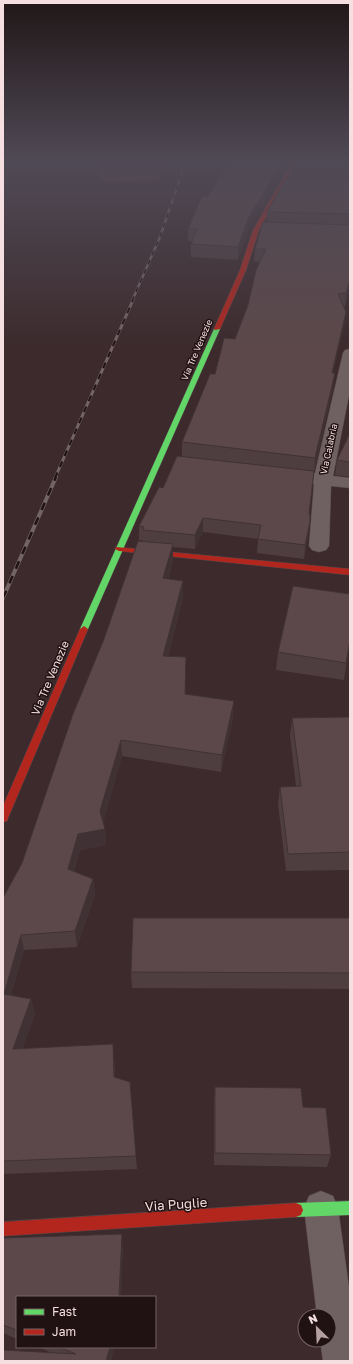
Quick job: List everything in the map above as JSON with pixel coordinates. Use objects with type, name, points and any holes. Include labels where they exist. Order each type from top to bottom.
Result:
[{"type":"main road","name":"Via Tre Venezie","points":[[3,818],[119,549],[168,462],[243,270],[259,225]]},
{"type":"main road","points":[[119,549],[350,572]]},
{"type":"main road","name":"Via Puglie","points":[[3,1229],[336,1208]]},
{"type":"street","points":[[256,230],[272,231]]},
{"type":"street","name":"Via Calabria","points":[[319,546],[323,479],[350,353]]},
{"type":"street","points":[[292,476],[350,483]]},
{"type":"street","points":[[336,1208],[341,1361]]},
{"type":"building","points":[[190,225],[246,225],[238,247],[191,244],[197,229],[188,229]]},
{"type":"building","points":[[262,225],[350,225],[350,280],[346,293],[338,294],[346,312],[332,373],[335,373],[315,458],[182,442],[210,374],[215,374],[224,338],[235,339],[248,305],[256,270],[266,249],[255,249]]},
{"type":"building","points":[[350,433],[350,462],[337,460]]},
{"type":"building","points":[[177,456],[314,471],[309,514],[310,522],[305,545],[258,539],[261,525],[203,518],[195,535],[143,530],[144,527],[139,526],[159,487],[163,488]]},
{"type":"building","points":[[138,541],[173,544],[163,578],[183,581],[163,656],[186,657],[185,694],[234,701],[222,755],[121,740],[100,811],[105,829],[78,834],[68,869],[93,879],[75,931],[21,935],[4,994],[31,999],[13,1049],[113,1044],[114,1077],[130,1082],[136,1156],[3,1161],[3,898],[22,863],[73,714],[104,639]]},
{"type":"building","points":[[293,586],[350,594],[350,640],[346,663],[278,652]]},
{"type":"building","points":[[350,717],[350,852],[288,854],[280,787],[301,786],[292,718]]},
{"type":"building","points":[[133,918],[350,918],[350,973],[131,972]]},
{"type":"building","points":[[215,1087],[301,1088],[303,1107],[326,1108],[331,1155],[215,1153]]},
{"type":"building","points":[[122,1234],[119,1296],[16,1296],[16,1330],[3,1325],[3,1238]]},
{"type":"building","points":[[61,1348],[110,1348],[106,1361],[3,1361],[3,1350],[76,1354]]},
{"type":"railway","points":[[132,301],[164,225]]},
{"type":"railway","points":[[55,478],[133,300]]},
{"type":"railway","points":[[3,598],[56,477]]},
{"type":"traffic: fast","points":[[84,629],[217,329]]},
{"type":"traffic: fast","points":[[296,1210],[350,1208]]},
{"type":"traffic: jam","points":[[217,329],[243,270],[259,225]]},
{"type":"traffic: jam","points":[[119,549],[350,572]]},
{"type":"traffic: jam","points":[[3,818],[84,629]]},
{"type":"traffic: jam","points":[[3,1229],[296,1210]]}]
